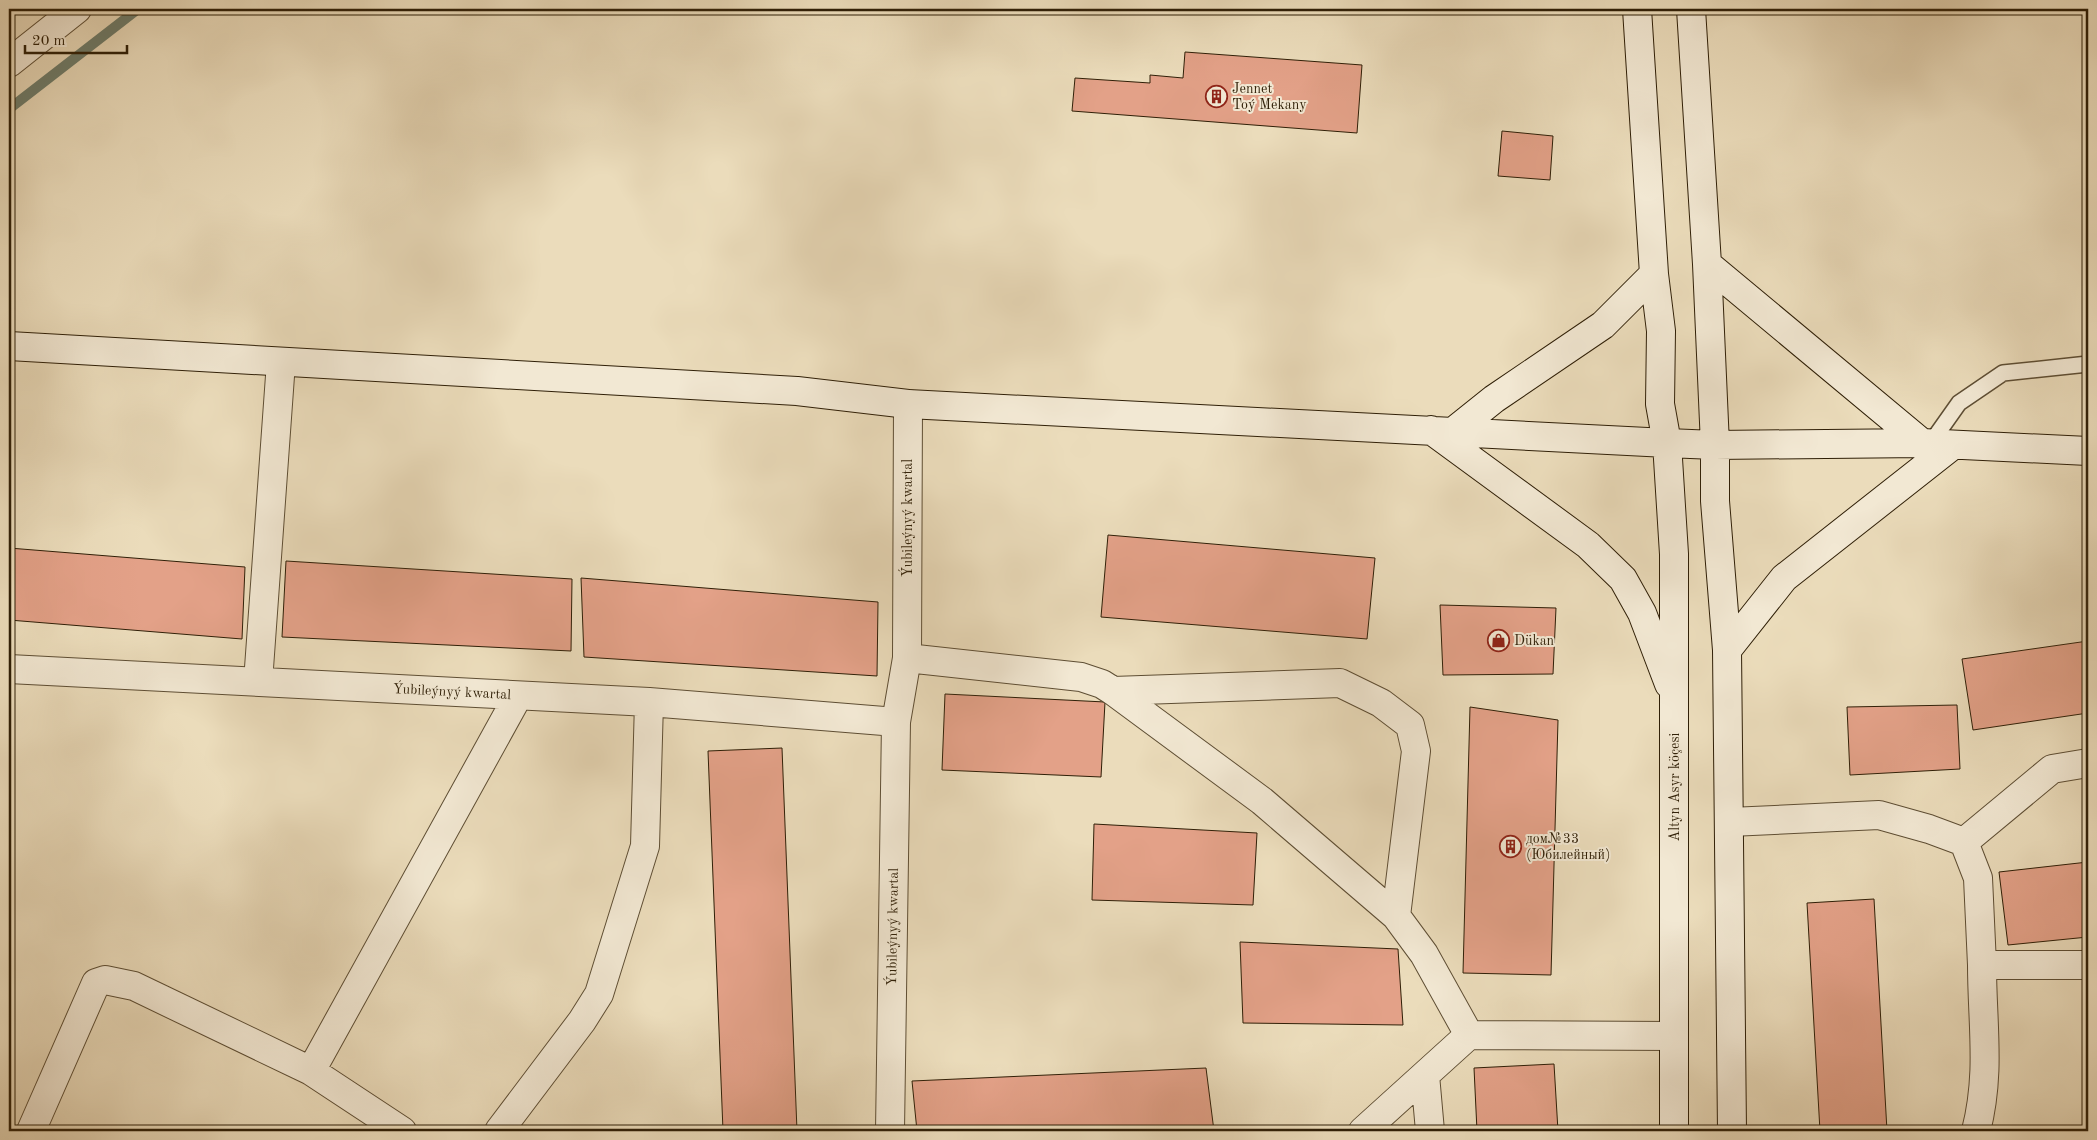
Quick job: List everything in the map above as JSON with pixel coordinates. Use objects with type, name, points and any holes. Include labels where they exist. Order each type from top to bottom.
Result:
[{"type":"street","points":[[9,63],[77,9]]},
{"type":"street","name":"Altyn Asyr köçesi","points":[[1637,9],[1654,274],[1661,331],[1660,404],[1667,443],[1674,554],[1676,702],[1674,1131]]},
{"type":"street","points":[[1691,9],[1707,264],[1715,445],[1715,500],[1727,650],[1732,1131]]},
{"type":"street","points":[[1707,264],[1935,444]]},
{"type":"street","points":[[1443,430],[1494,399],[1603,325],[1654,274]]},
{"type":"street","points":[[9,346],[797,391],[908,404],[1667,443],[1715,445],[1935,444],[2088,450]]},
{"type":"street","points":[[258,682],[281,362]]},
{"type":"street","name":"Ýubileýnyý kwartal","points":[[890,1131],[896,722],[907,658],[908,404]]},
{"type":"street","points":[[1443,430],[1588,545],[1623,579],[1642,614],[1676,702]]},
{"type":"street","points":[[1727,650],[1784,578],[1935,444]]},
{"type":"street","points":[[907,658],[1081,677],[1113,690],[1262,801],[1396,916],[1424,954],[1469,1035]]},
{"type":"street","name":"Ýubileýnyý kwartal","points":[[9,670],[649,702],[896,722]]},
{"type":"street","points":[[1113,690],[1340,683],[1381,703],[1410,725],[1416,751],[1396,916]]},
{"type":"street","points":[[311,1071],[518,696]]},
{"type":"street","points":[[499,1131],[582,1021],[599,994],[645,846],[649,702]]},
{"type":"street","points":[[1964,842],[2052,769],[2088,763]]},
{"type":"street","points":[[1730,822],[1879,815],[1929,829],[1964,842],[1978,878],[1986,1037],[1984,1101],[1976,1131]]},
{"type":"street","points":[[1982,965],[2088,965]]},
{"type":"street","points":[[31,1131],[96,983],[105,980],[134,986],[311,1071],[402,1131]]},
{"type":"street","points":[[1363,1131],[1469,1035],[1673,1036]]},
{"type":"street","points":[[1425,1075],[1430,1131]]},
{"type":"lane","points":[[1935,444],[1959,404],[2003,373],[2088,364]]},
{"type":"building","name":"Jennet Toý Mekany","points":[[1185,52],[1362,65],[1357,133],[1072,111],[1075,78],[1150,83],[1150,75],[1183,78]]},
{"type":"building","points":[[1502,131],[1553,136],[1550,180],[1498,176]]},
{"type":"building","points":[[1108,535],[1375,558],[1367,639],[1101,617]]},
{"type":"building","points":[[9,548],[245,567],[242,639],[9,620]]},
{"type":"building","points":[[286,561],[572,579],[571,651],[282,637]]},
{"type":"building","points":[[581,578],[878,602],[877,676],[584,657]]},
{"type":"building","name":"Dükan","points":[[1440,605],[1556,608],[1553,674],[1443,675]]},
{"type":"building","points":[[2088,641],[2088,713],[1973,730],[1962,659]]},
{"type":"building","points":[[945,694],[1105,702],[1101,777],[942,770]]},
{"type":"building","points":[[1957,705],[1960,769],[1850,775],[1847,707]]},
{"type":"building","name":"дом№33 (Юбилейный)","points":[[1470,707],[1558,720],[1551,975],[1463,973]]},
{"type":"building","points":[[782,748],[797,1131],[723,1131],[708,751]]},
{"type":"building","points":[[1094,824],[1257,833],[1253,905],[1092,900]]},
{"type":"building","points":[[2088,862],[2088,937],[2008,945],[1999,872]]},
{"type":"building","points":[[1874,899],[1887,1131],[1820,1131],[1807,903]]},
{"type":"building","points":[[1240,942],[1398,949],[1403,1025],[1243,1023]]},
{"type":"building","points":[[1554,1064],[1558,1131],[1477,1131],[1474,1068]]},
{"type":"building","points":[[1206,1068],[1214,1131],[917,1131],[912,1081]]},
{"type":"waterway","points":[[9,109],[138,9]]},
{"type":"place","name":"Jennet Toý Mekany","points":[[1216,97]]},
{"type":"place","name":"Dükan","points":[[1498,641]]},
{"type":"place","name":"дом№33 (Юбилейный)","points":[[1510,847]]}]
